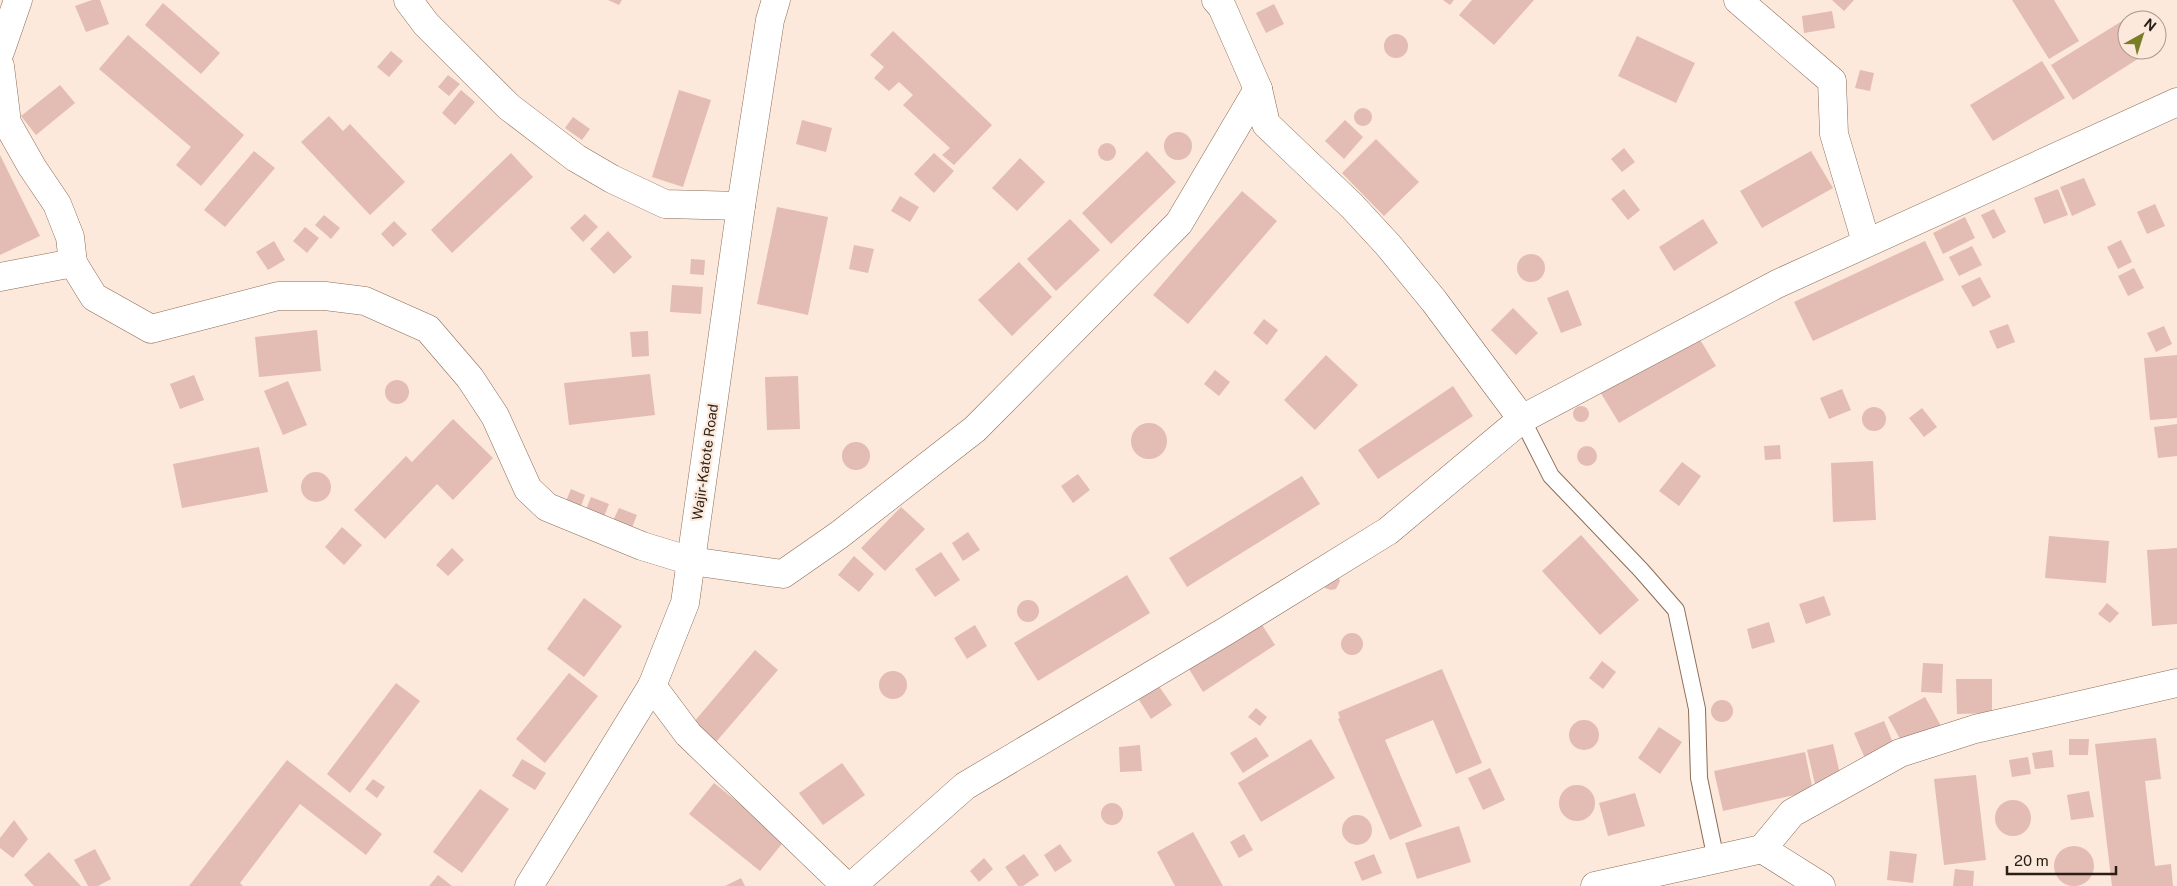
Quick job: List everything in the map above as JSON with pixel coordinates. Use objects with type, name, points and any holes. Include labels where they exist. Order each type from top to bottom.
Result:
[{"type":"street","points":[[0,52],[18,0]]},
{"type":"street","points":[[408,0],[426,24],[509,107],[576,158],[612,179],[665,204],[741,206]]},
{"type":"street","name":"Wajir-Katote Road","points":[[529,886],[652,686],[686,603],[741,206],[770,20],[776,0]]},
{"type":"street","points":[[1738,0],[1832,81],[1834,134],[1866,242]]},
{"type":"street","points":[[1222,2],[1258,89],[1266,124],[1352,206],[1388,245],[1434,301],[1522,420]]},
{"type":"street","points":[[0,66],[7,123],[32,167],[57,204],[70,237],[73,262],[94,297],[151,329],[278,296],[326,296],[365,301],[428,329],[470,378],[495,416],[528,489],[547,507],[642,546],[691,561],[783,574],[839,535],[974,429],[1179,223],[1258,89]]},
{"type":"street","points":[[852,886],[966,786],[1226,631],[1388,531],[1522,420],[1777,284],[2177,102]]},
{"type":"street","points":[[0,277],[73,262]]},
{"type":"street","points":[[1595,886],[1762,850],[1792,813],[1900,753],[1975,729],[2177,683]]},
{"type":"street","points":[[652,686],[688,734],[846,886]]},
{"type":"street","points":[[1762,850],[1820,886]]},
{"type":"lane","points":[[1522,420],[1551,476],[1642,570],[1676,610],[1697,709],[1700,778],[1716,860]]},
{"type":"building","points":[[92,0],[100,0],[109,24],[86,32],[75,6]]},
{"type":"building","points":[[608,0],[622,0],[619,5]]},
{"type":"building","points":[[1443,0],[1454,0],[1450,5]]},
{"type":"building","points":[[1472,0],[1534,0],[1494,45],[1459,15]]},
{"type":"building","points":[[1832,0],[1854,0],[1844,11]]},
{"type":"building","points":[[2012,0],[2054,0],[2079,41],[2049,59]]},
{"type":"building","points":[[163,3],[220,53],[201,74],[145,25]]},
{"type":"building","points":[[1274,4],[1284,24],[1266,33],[1256,13]]},
{"type":"building","points":[[1832,11],[1835,28],[1804,33],[1802,16]]},
{"type":"building","points":[[2117,24],[2117,60],[2136,60],[2073,100],[2051,65]]},
{"type":"building","points":[[893,31],[992,125],[954,165],[942,155],[950,148],[903,105],[913,95],[899,82],[889,91],[874,78],[884,67],[870,55]]},
{"type":"building","points":[[1396,34],[1401,35],[1407,41],[1407,51],[1401,57],[1396,58],[1391,57],[1385,51],[1384,46],[1385,41],[1391,35]]},
{"type":"building","points":[[128,35],[244,135],[201,186],[176,165],[191,147],[99,69]]},
{"type":"building","points":[[1637,36],[1695,63],[1676,103],[1618,76]]},
{"type":"building","points":[[391,51],[403,61],[389,77],[377,67]]},
{"type":"building","points":[[2042,61],[2065,98],[1993,141],[1970,105]]},
{"type":"building","points":[[1860,70],[1874,73],[1870,91],[1855,88]]},
{"type":"building","points":[[448,75],[460,84],[449,96],[438,87]]},
{"type":"building","points":[[60,85],[75,103],[36,135],[21,116]]},
{"type":"building","points":[[461,90],[475,102],[455,125],[442,113]]},
{"type":"building","points":[[679,90],[711,100],[683,187],[652,177]]},
{"type":"building","points":[[1363,108],[1369,111],[1372,117],[1369,123],[1363,126],[1357,123],[1354,117],[1357,111]]},
{"type":"building","points":[[329,116],[343,131],[350,124],[405,182],[370,215],[301,142]]},
{"type":"building","points":[[573,117],[590,129],[582,140],[565,128]]},
{"type":"building","points":[[802,120],[832,128],[826,152],[796,144]]},
{"type":"building","points":[[1345,120],[1363,137],[1344,159],[1325,141]]},
{"type":"building","points":[[1178,132],[1188,136],[1192,146],[1188,156],[1178,160],[1168,156],[1164,146],[1168,136]]},
{"type":"building","points":[[1376,139],[1419,182],[1384,216],[1342,173]]},
{"type":"building","points":[[1107,143],[1113,146],[1116,152],[1113,158],[1107,161],[1101,158],[1098,152],[1101,146]]},
{"type":"building","points":[[1624,148],[1635,162],[1622,172],[1611,159]]},
{"type":"building","points":[[254,151],[275,168],[225,227],[204,210]]},
{"type":"building","points":[[1147,151],[1176,182],[1111,244],[1082,213]]},
{"type":"building","points":[[1811,151],[1833,188],[1762,228],[1740,191]]},
{"type":"building","points":[[511,153],[533,177],[452,253],[431,230]]},
{"type":"building","points":[[934,153],[954,171],[934,193],[914,174]]},
{"type":"building","points":[[0,155],[40,236],[0,255]]},
{"type":"building","points":[[1020,158],[1045,182],[1017,211],[992,188]]},
{"type":"building","points":[[2084,178],[2096,205],[2072,216],[2060,187]]},
{"type":"building","points":[[1624,189],[1640,210],[1628,220],[1611,199]]},
{"type":"building","points":[[2058,189],[2068,215],[2044,224],[2034,198]]},
{"type":"building","points":[[1242,191],[1277,221],[1188,324],[1153,295]]},
{"type":"building","points":[[900,196],[919,207],[910,222],[891,211]]},
{"type":"building","points":[[2155,204],[2165,226],[2147,234],[2137,212]]},
{"type":"building","points":[[777,207],[828,217],[808,315],[757,304]]},
{"type":"building","points":[[1994,209],[2006,232],[1993,239],[1981,215]]},
{"type":"building","points":[[585,214],[598,227],[583,242],[570,228]]},
{"type":"building","points":[[324,215],[340,228],[331,239],[315,225]]},
{"type":"building","points":[[1965,217],[1975,238],[1943,254],[1933,233]]},
{"type":"building","points":[[1070,219],[1100,250],[1056,291],[1027,259]]},
{"type":"building","points":[[1703,219],[1718,243],[1674,271],[1659,247]]},
{"type":"building","points":[[394,221],[407,234],[393,247],[381,234]]},
{"type":"building","points":[[305,227],[319,238],[307,253],[293,241]]},
{"type":"building","points":[[608,231],[632,257],[614,274],[590,249]]},
{"type":"building","points":[[2121,240],[2132,262],[2118,269],[2107,247]]},
{"type":"building","points":[[274,241],[285,260],[268,270],[256,252]]},
{"type":"building","points":[[1925,241],[1944,280],[1813,341],[1794,302]]},
{"type":"building","points":[[854,245],[874,249],[868,273],[849,269]]},
{"type":"building","points":[[1972,246],[1982,265],[1959,276],[1949,257]]},
{"type":"building","points":[[1531,254],[1541,258],[1545,268],[1541,278],[1531,282],[1521,278],[1517,268],[1521,258]]},
{"type":"building","points":[[691,259],[705,260],[704,275],[690,274]]},
{"type":"building","points":[[1019,262],[1052,297],[1012,336],[978,300]]},
{"type":"building","points":[[2134,268],[2144,288],[2128,296],[2118,276]]},
{"type":"building","points":[[1980,277],[1991,297],[1973,307],[1961,286]]},
{"type":"building","points":[[672,285],[703,287],[701,314],[670,312]]},
{"type":"building","points":[[1568,290],[1582,325],[1561,333],[1547,298]]},
{"type":"building","points":[[1513,308],[1538,333],[1516,355],[1491,330]]},
{"type":"building","points":[[1264,319],[1278,330],[1267,345],[1253,333]]},
{"type":"building","points":[[2008,324],[2015,342],[1997,349],[1989,331]]},
{"type":"building","points":[[2164,326],[2172,344],[2156,352],[2147,333]]},
{"type":"building","points":[[317,330],[321,371],[259,377],[255,337]]},
{"type":"building","points":[[648,331],[649,356],[632,357],[630,332]]},
{"type":"building","points":[[1696,333],[1716,366],[1619,423],[1599,390]]},
{"type":"building","points":[[1326,355],[1358,385],[1315,430],[1284,400]]},
{"type":"building","points":[[2177,355],[2177,418],[2150,420],[2144,358]]},
{"type":"building","points":[[1215,370],[1230,382],[1219,396],[1204,384]]},
{"type":"building","points":[[650,374],[655,415],[569,425],[564,383]]},
{"type":"building","points":[[194,375],[204,400],[180,409],[170,384]]},
{"type":"building","points":[[798,376],[800,429],[767,430],[765,377]]},
{"type":"building","points":[[397,380],[402,381],[408,387],[408,397],[402,403],[397,404],[392,403],[386,397],[385,392],[386,387],[392,381]]},
{"type":"building","points":[[288,381],[307,425],[283,435],[264,391]]},
{"type":"building","points":[[1453,386],[1473,416],[1378,479],[1358,450]]},
{"type":"building","points":[[1842,389],[1851,410],[1829,419],[1820,398]]},
{"type":"building","points":[[1581,406],[1587,408],[1589,414],[1587,420],[1581,422],[1575,420],[1573,414],[1575,408]]},
{"type":"building","points":[[1874,407],[1883,410],[1886,419],[1883,428],[1874,431],[1865,428],[1862,419],[1865,410]]},
{"type":"building","points":[[1922,408],[1937,427],[1924,437],[1909,418]]},
{"type":"building","points":[[453,419],[493,458],[453,500],[437,484],[385,539],[354,510],[406,456],[412,462]]},
{"type":"building","points":[[1149,423],[1156,424],[1162,428],[1166,434],[1166,448],[1162,454],[1156,458],[1149,459],[1142,458],[1136,454],[1132,448],[1131,441],[1132,434],[1136,428],[1142,424]]},
{"type":"building","points":[[2177,424],[2177,456],[2158,458],[2154,427]]},
{"type":"building","points":[[856,442],[866,446],[870,456],[866,466],[856,470],[846,466],[842,456],[846,446]]},
{"type":"building","points":[[1780,445],[1781,459],[1765,460],[1764,446]]},
{"type":"building","points":[[1583,446],[1591,446],[1597,452],[1597,460],[1591,466],[1583,466],[1577,460],[1577,452]]},
{"type":"building","points":[[259,447],[268,492],[182,508],[173,464]]},
{"type":"building","points":[[1873,461],[1876,520],[1833,522],[1831,463]]},
{"type":"building","points":[[1682,462],[1701,476],[1679,506],[1659,491]]},
{"type":"building","points":[[316,472],[327,476],[331,487],[327,498],[316,502],[305,498],[301,487],[305,476]]},
{"type":"building","points":[[1078,474],[1090,490],[1073,503],[1061,486]]},
{"type":"building","points":[[1302,476],[1320,504],[1187,587],[1169,558]]},
{"type":"building","points":[[571,489],[585,495],[579,512],[564,506]]},
{"type":"building","points":[[591,497],[609,504],[603,519],[585,512]]},
{"type":"building","points":[[901,507],[925,529],[885,571],[861,548]]},
{"type":"building","points":[[619,508],[637,515],[631,530],[612,523]]},
{"type":"building","points":[[342,527],[362,545],[344,565],[325,547]]},
{"type":"building","points":[[968,532],[980,550],[963,561],[952,543]]},
{"type":"building","points":[[1581,535],[1639,600],[1600,635],[1542,571]]},
{"type":"building","points":[[2049,536],[2109,541],[2106,583],[2045,578]]},
{"type":"building","points":[[452,548],[464,560],[448,576],[436,565]]},
{"type":"building","points":[[2177,548],[2177,624],[2152,626],[2147,550]]},
{"type":"building","points":[[941,552],[960,580],[935,597],[915,569]]},
{"type":"building","points":[[854,556],[874,574],[859,592],[838,575]]},
{"type":"building","points":[[1127,575],[1150,613],[1038,681],[1014,643]]},
{"type":"building","points":[[1338,576],[1340,581],[1336,589],[1325,588],[1322,583]]},
{"type":"building","points":[[1824,596],[1831,615],[1806,624],[1799,604]]},
{"type":"building","points":[[584,598],[622,626],[584,677],[547,649]]},
{"type":"building","points":[[1028,600],[1036,603],[1039,611],[1036,619],[1028,622],[1020,619],[1017,611],[1020,603]]},
{"type":"building","points":[[2107,603],[2119,613],[2110,623],[2098,614]]},
{"type":"building","points":[[1257,617],[1275,645],[1203,692],[1186,664]]},
{"type":"building","points":[[1769,622],[1775,642],[1752,649],[1747,629]]},
{"type":"building","points":[[975,625],[987,646],[967,659],[954,638]]},
{"type":"building","points":[[1352,633],[1360,636],[1363,644],[1360,652],[1352,655],[1344,652],[1341,644],[1344,636]]},
{"type":"building","points":[[755,650],[778,670],[716,742],[693,723]]},
{"type":"building","points":[[1602,661],[1616,672],[1603,689],[1589,678]]},
{"type":"building","points":[[1923,663],[1943,664],[1942,693],[1921,692]]},
{"type":"building","points":[[1442,669],[1482,763],[1456,774],[1433,720],[1385,740],[1422,826],[1390,840],[1338,719],[1340,718],[1338,712]]},
{"type":"building","points":[[893,671],[903,675],[907,685],[903,695],[893,699],[883,695],[879,685],[883,675]]},
{"type":"building","points":[[569,673],[598,696],[545,763],[516,739]]},
{"type":"building","points":[[1956,679],[1992,679],[1992,713],[1957,714]]},
{"type":"building","points":[[1156,682],[1172,705],[1151,719],[1136,695]]},
{"type":"building","points":[[396,683],[420,701],[350,793],[327,774]]},
{"type":"building","points":[[1925,697],[1941,726],[1904,746],[1888,717]]},
{"type":"building","points":[[1722,700],[1730,703],[1733,711],[1730,719],[1722,722],[1714,719],[1711,711],[1714,703]]},
{"type":"building","points":[[1256,708],[1267,717],[1260,726],[1248,717]]},
{"type":"building","points":[[1584,720],[1595,724],[1599,735],[1595,746],[1584,750],[1573,746],[1569,735],[1573,724]]},
{"type":"building","points":[[1884,721],[1896,750],[1867,763],[1854,733]]},
{"type":"building","points":[[1659,727],[1682,742],[1660,774],[1638,758]]},
{"type":"building","points":[[1256,737],[1269,756],[1243,773],[1230,753]]},
{"type":"building","points":[[2156,738],[2161,779],[2145,781],[2155,866],[2171,864],[2173,886],[2112,886],[2095,744]]},
{"type":"building","points":[[1311,739],[1335,778],[1261,822],[1238,783]]},
{"type":"building","points":[[2069,739],[2089,739],[2088,755],[2069,755]]},
{"type":"building","points":[[1833,744],[1841,778],[1815,784],[1807,750]]},
{"type":"building","points":[[1140,745],[1142,771],[1120,772],[1119,747]]},
{"type":"building","points":[[2052,750],[2054,767],[2035,769],[2032,753]]},
{"type":"building","points":[[1805,752],[1813,791],[1723,811],[1714,771]]},
{"type":"building","points":[[2028,757],[2031,774],[2012,777],[2009,760]]},
{"type":"building","points":[[522,759],[546,773],[535,790],[512,776]]},
{"type":"building","points":[[287,760],[382,834],[366,855],[300,804],[240,883],[243,886],[189,886]]},
{"type":"building","points":[[842,763],[865,795],[823,825],[799,793]]},
{"type":"building","points":[[1490,768],[1505,800],[1483,810],[1468,778]]},
{"type":"building","points":[[1976,775],[1986,860],[1944,865],[1934,779]]},
{"type":"building","points":[[373,779],[385,787],[377,798],[365,789]]},
{"type":"building","points":[[714,783],[785,840],[760,871],[689,814]]},
{"type":"building","points":[[1577,785],[1589,791],[1595,803],[1589,815],[1577,821],[1565,815],[1559,803],[1565,791]]},
{"type":"building","points":[[480,789],[509,809],[462,873],[433,852]]},
{"type":"building","points":[[2089,791],[2094,817],[2071,820],[2067,795]]},
{"type":"building","points":[[1635,793],[1645,826],[1608,836],[1599,803]]},
{"type":"building","points":[[2013,800],[2020,801],[2026,805],[2030,811],[2030,825],[2026,831],[2020,835],[2013,836],[2006,835],[2000,831],[1996,825],[1995,818],[1996,811],[2000,805],[2006,801]]},
{"type":"building","points":[[1112,803],[1120,806],[1123,814],[1120,822],[1112,825],[1104,822],[1101,814],[1104,806]]},
{"type":"building","points":[[1357,815],[1367,820],[1372,830],[1367,840],[1357,845],[1347,840],[1342,830],[1347,820]]},
{"type":"building","points":[[14,820],[28,839],[13,858],[0,848],[0,838]]},
{"type":"building","points":[[1459,826],[1471,862],[1417,879],[1405,843]]},
{"type":"building","points":[[1193,832],[1223,886],[1175,886],[1157,852]]},
{"type":"building","points":[[1244,834],[1253,850],[1239,858],[1230,842]]},
{"type":"building","points":[[1060,844],[1072,861],[1055,872],[1044,855]]},
{"type":"building","points":[[2070,846],[2078,846],[2085,849],[2091,855],[2094,866],[2091,877],[2085,883],[2078,886],[2070,886],[2063,883],[2057,877],[2054,870],[2054,862],[2057,855],[2063,849]]},
{"type":"building","points":[[95,849],[111,879],[98,886],[88,886],[74,860]]},
{"type":"building","points":[[1890,851],[1917,854],[1913,883],[1887,880]]},
{"type":"building","points":[[49,852],[81,886],[34,886],[24,875]]},
{"type":"building","points":[[1024,854],[1039,875],[1023,886],[1018,886],[1005,867]]},
{"type":"building","points":[[1374,854],[1382,873],[1362,881],[1354,862]]},
{"type":"building","points":[[984,858],[993,869],[979,882],[970,871]]},
{"type":"building","points":[[1955,869],[1974,871],[1973,886],[1953,886]]},
{"type":"building","points":[[438,875],[452,886],[429,886]]},
{"type":"building","points":[[741,878],[745,886],[725,886]]}]
